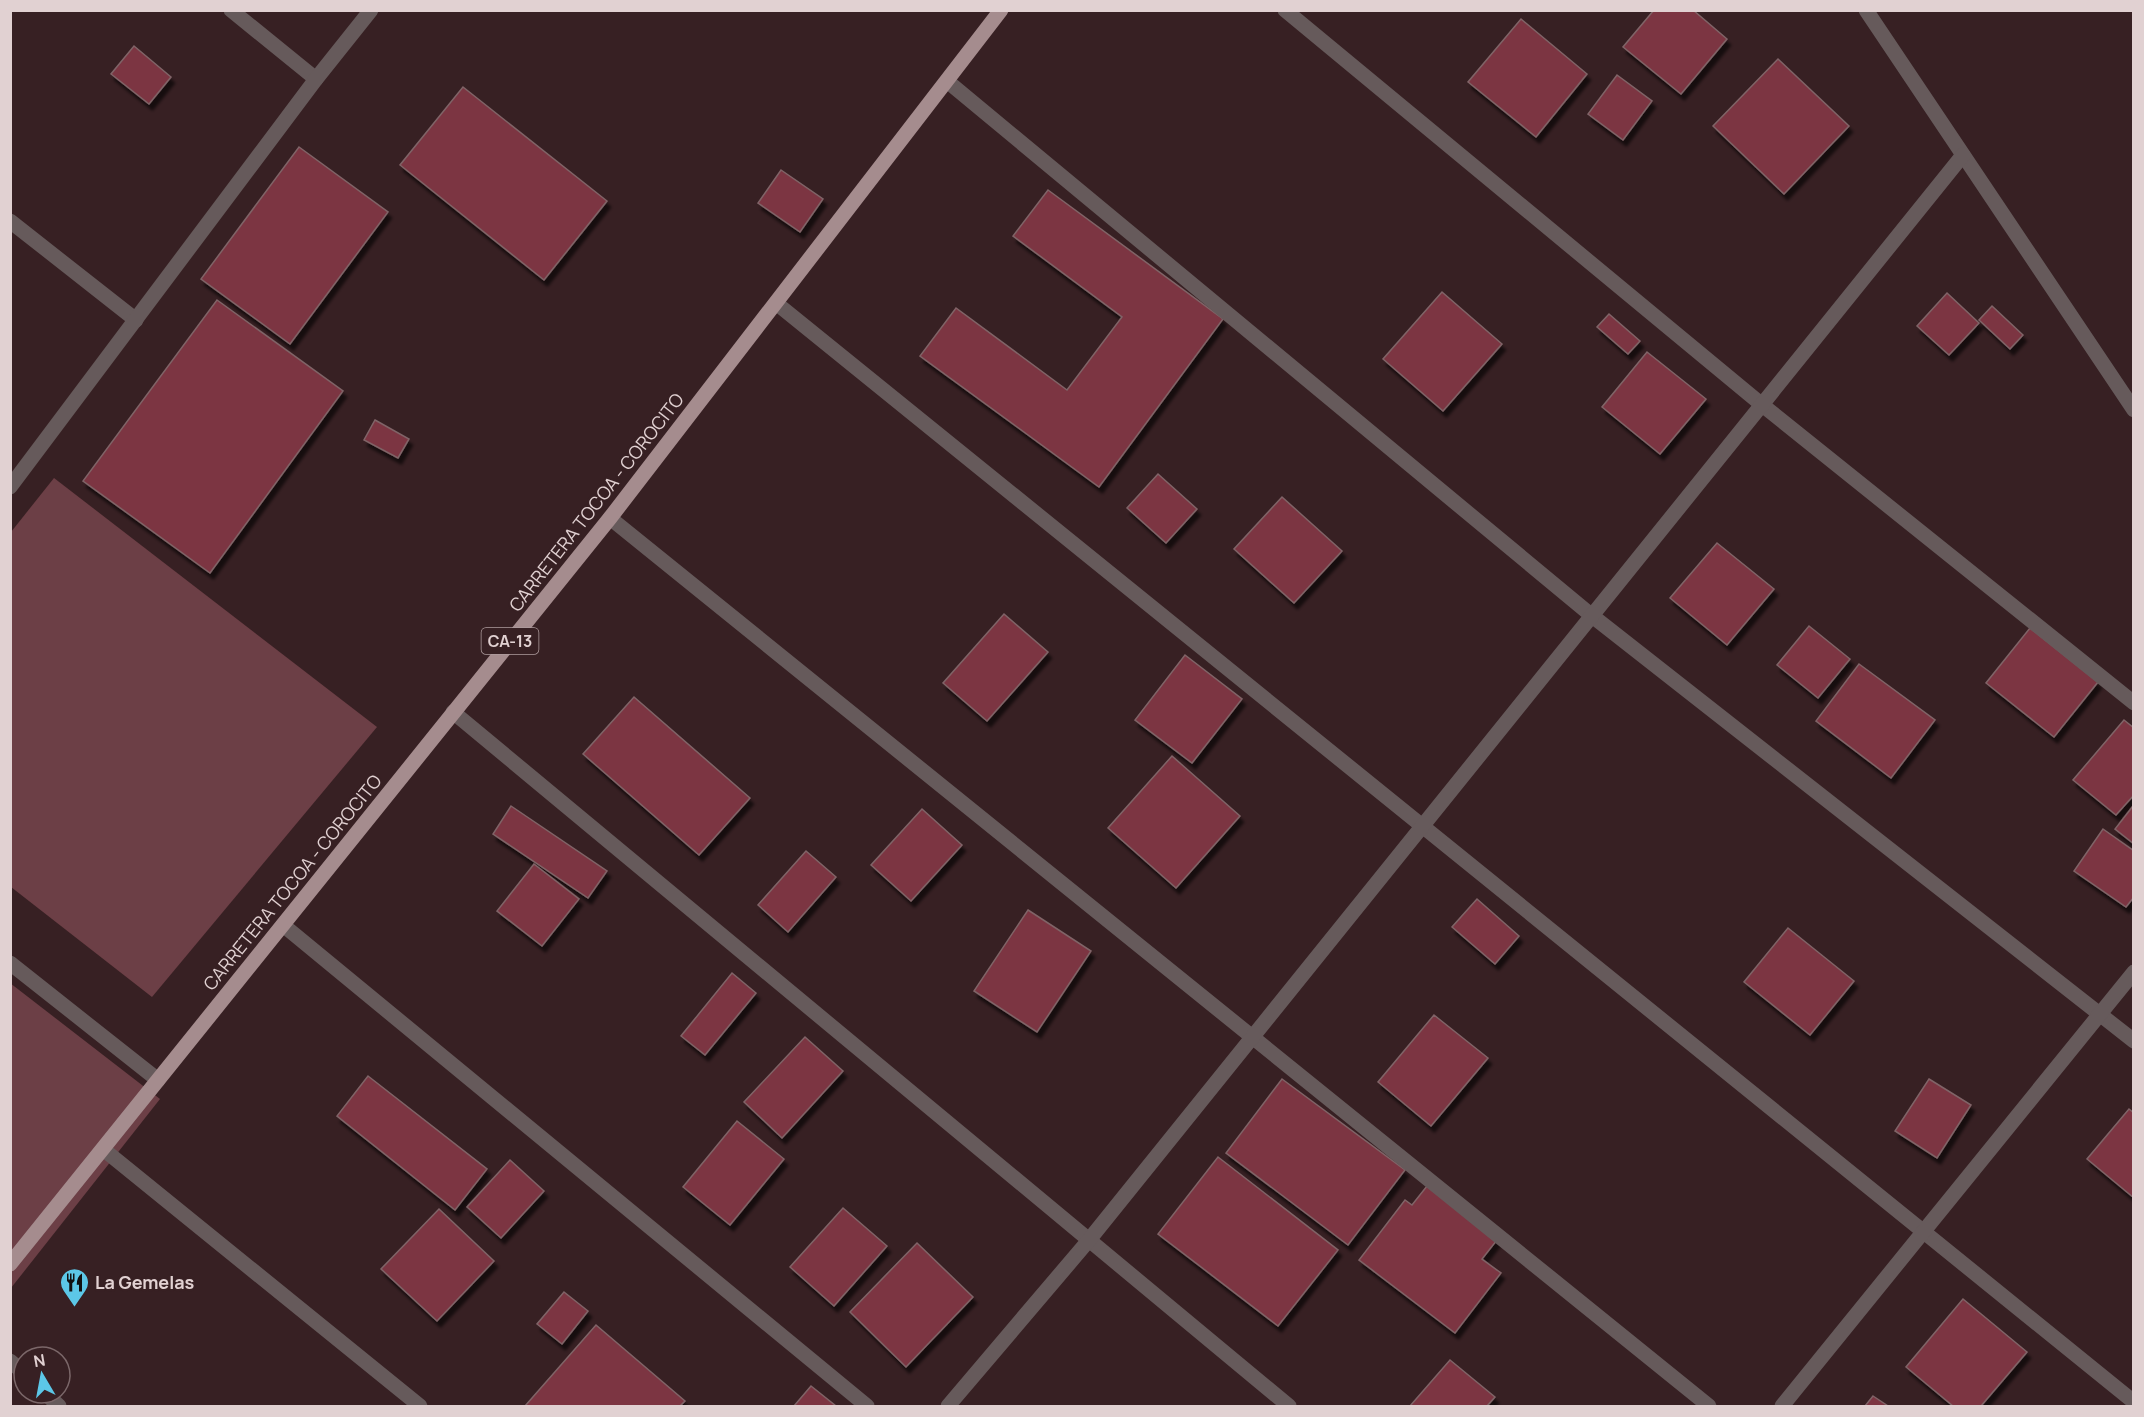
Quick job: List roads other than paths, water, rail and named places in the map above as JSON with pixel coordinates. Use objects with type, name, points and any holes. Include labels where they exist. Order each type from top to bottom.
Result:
[{"type":"main road","name":"CARRETERA TOCOA - COROCITO","points":[[10,1264],[610,518],[1001,10]]},
{"type":"street","points":[[231,10],[316,79]]},
{"type":"street","points":[[10,487],[316,79],[371,10]]},
{"type":"street","points":[[1285,10],[1761,404],[2133,703]]},
{"type":"street","points":[[1866,10],[2133,410]]},
{"type":"street","points":[[947,81],[1591,615],[2133,1041]]},
{"type":"street","points":[[948,1407],[1089,1240],[1963,155]]},
{"type":"street","points":[[10,221],[136,320]]},
{"type":"street","points":[[776,303],[2133,1402]]},
{"type":"street","points":[[610,518],[1709,1407]]},
{"type":"street","points":[[453,712],[1290,1407]]},
{"type":"street","points":[[283,925],[867,1407]]},
{"type":"street","points":[[10,963],[158,1080]]},
{"type":"street","points":[[1782,1407],[2133,972]]},
{"type":"street","points":[[103,1149],[420,1407]]},
{"type":"place","name":"La Gemelas","points":[[74,1308]]}]
